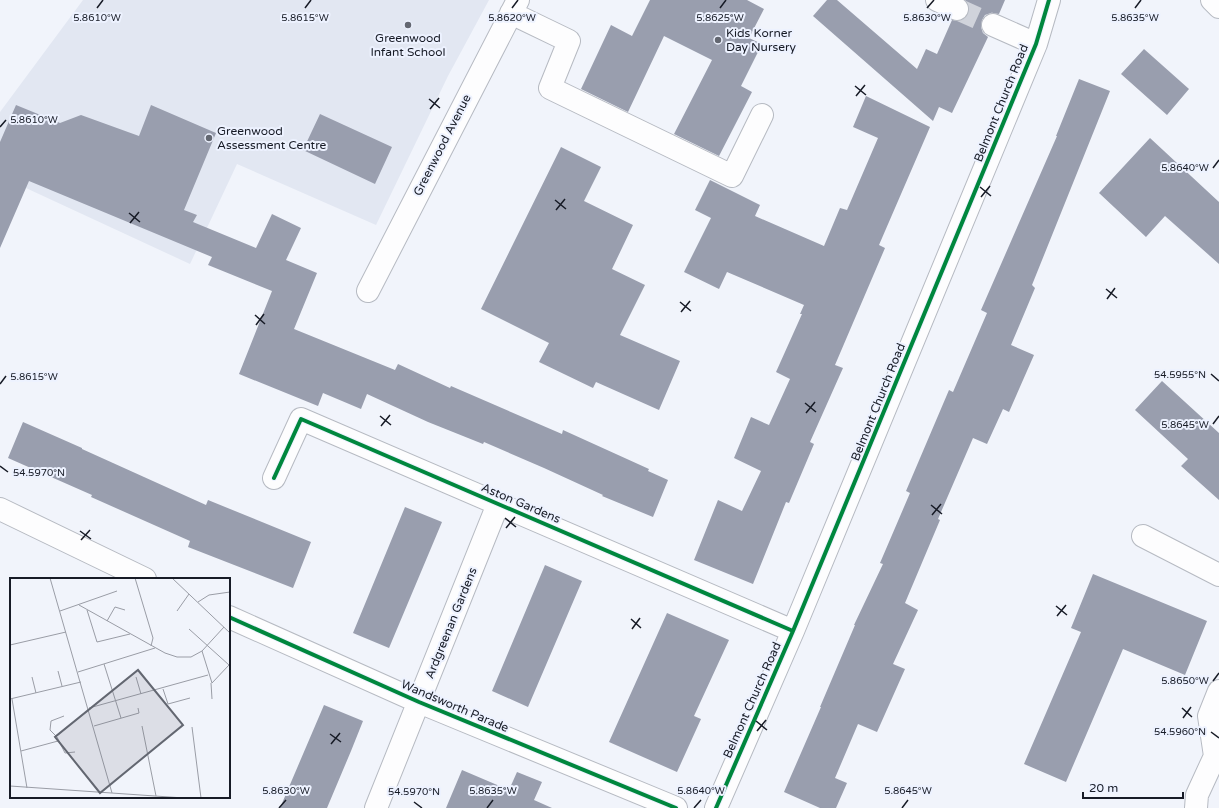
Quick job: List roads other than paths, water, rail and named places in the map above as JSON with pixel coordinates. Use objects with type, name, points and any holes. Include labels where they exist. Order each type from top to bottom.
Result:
[{"type":"street","points":[[937,0],[958,9]]},
{"type":"street","name":"Belmont Church Road","points":[[716,808],[793,631],[1036,44],[1049,0]]},
{"type":"street","points":[[1212,0],[1219,7]]},
{"type":"street","points":[[514,6],[569,41],[550,88],[732,176],[762,116]]},
{"type":"street","name":"Greenwood Avenue","points":[[368,291],[514,6]]},
{"type":"street","points":[[993,25],[1036,44]]},
{"type":"street","name":"Aston Gardens","points":[[274,478],[301,419],[793,631]]},
{"type":"street","name":"Ardgreenan Gardens","points":[[376,808],[498,504]]},
{"type":"street","points":[[0,509],[142,578]]},
{"type":"street","points":[[1143,536],[1219,575]]},
{"type":"street","name":"Wandsworth Parade","points":[[230,616],[419,702],[676,808]]},
{"type":"street","points":[[1196,808],[1197,795],[1217,756],[1209,716],[1219,692]]},
{"type":"tunnel","points":[[957,9],[993,25]]},
{"type":"place","name":"Greenwood Infant School","points":[[408,25]]},
{"type":"place","name":"Kids Korner Day Nursery","points":[[718,40]]},
{"type":"place","name":"Greenwood Assessment Centre","points":[[209,138]]}]
